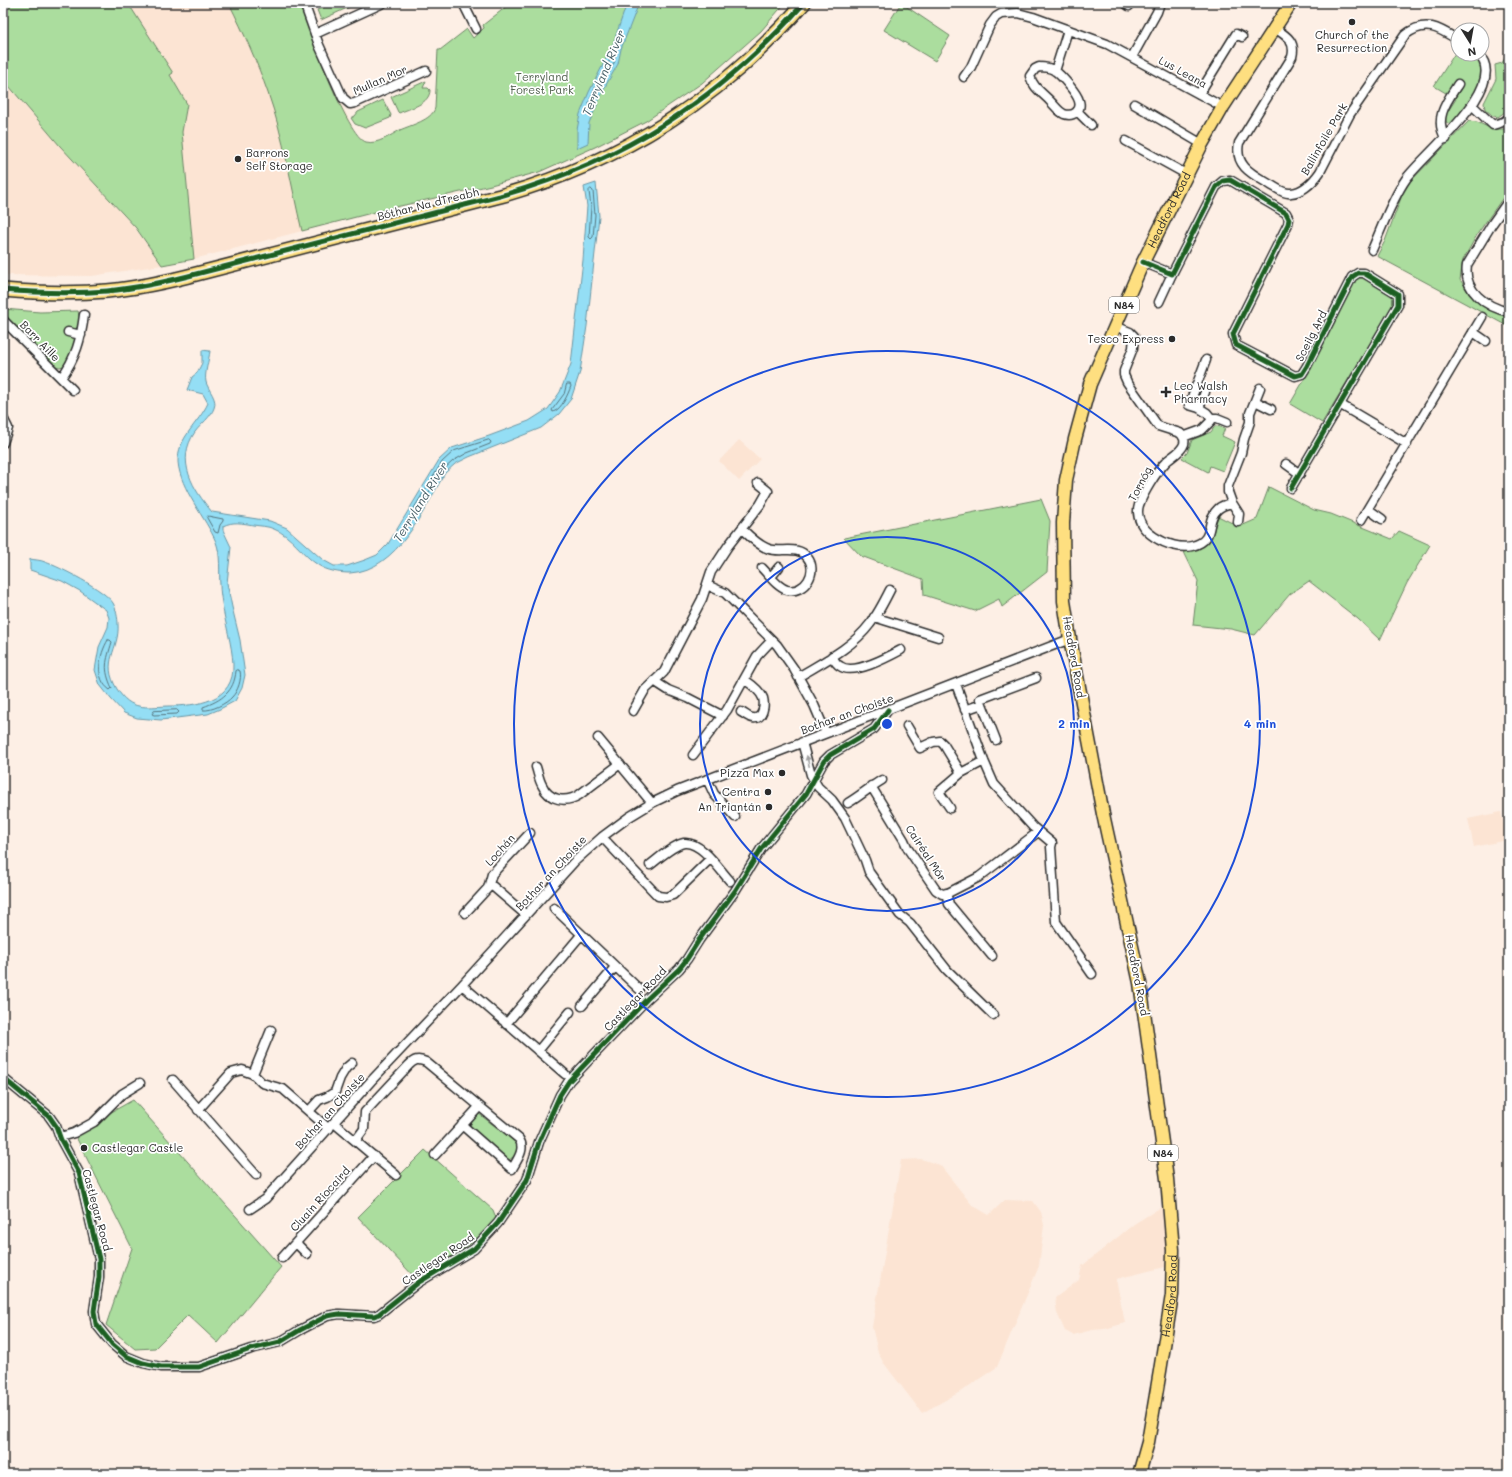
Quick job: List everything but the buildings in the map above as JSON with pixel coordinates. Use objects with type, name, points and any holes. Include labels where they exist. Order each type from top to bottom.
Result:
[{"type":"highway","name":"Bóthar Na dTreabh","points":[[3,290],[93,292],[152,284],[491,198],[544,182],[575,170],[624,147],[659,128],[690,108],[728,80],[752,58],[804,3]]},
{"type":"main road","name":"Headford Road","points":[[1139,1474],[1148,1442],[1172,1295],[1173,1250],[1167,1179],[1140,983],[1105,820],[1070,640],[1064,601],[1063,523],[1066,480],[1075,439],[1090,384],[1143,262],[1186,174],[1223,107],[1276,29],[1291,3]]},
{"type":"street","name":"Mullan Mor","points":[[305,3],[315,34],[343,98],[350,104],[426,71]]},
{"type":"street","points":[[315,34],[381,3]]},
{"type":"street","points":[[463,3],[476,29]]},
{"type":"street","points":[[1132,57],[1157,12],[1160,3]]},
{"type":"street","name":"Lus Leana","points":[[964,77],[971,67],[990,25],[996,17],[1001,14],[1018,13],[1107,44],[1223,107]]},
{"type":"street","name":"Ballinfoile Park","points":[[1276,29],[1292,41],[1294,50],[1292,57],[1242,137],[1238,150],[1241,162],[1248,171],[1285,193],[1297,192],[1310,185],[1314,180],[1320,172],[1350,114],[1405,35],[1414,29],[1429,26],[1450,36]]},
{"type":"street","points":[[1054,71],[1068,30]]},
{"type":"street","points":[[1200,94],[1236,34],[1242,37]]},
{"type":"street","points":[[1372,250],[1406,180],[1416,167],[1461,125],[1475,108],[1488,88],[1491,74],[1490,66],[1488,62]]},
{"type":"street","points":[[1039,67],[1054,71],[1062,77],[1080,102],[1080,106],[1077,111],[1069,114],[1059,111],[1031,81],[1030,76],[1039,67]]},
{"type":"street","points":[[1446,139],[1441,126],[1441,114],[1458,84]]},
{"type":"street","points":[[1134,104],[1202,144]]},
{"type":"street","points":[[1475,108],[1493,125],[1509,118]]},
{"type":"street","points":[[1077,111],[1091,126]]},
{"type":"street","points":[[1126,141],[1186,174]]},
{"type":"street","name":"Sceilg Ard","points":[[1159,302],[1216,186],[1223,181],[1230,180],[1286,213],[1289,219],[1288,224],[1233,334],[1236,345],[1295,376],[1302,374],[1352,277],[1358,273],[1364,273],[1398,294],[1398,305],[1341,405],[1291,488]]},
{"type":"street","points":[[1509,200],[1472,256],[1467,265],[1466,272],[1470,287],[1475,294],[1502,311],[1509,312]]},
{"type":"street","points":[[1143,262],[1172,274]]},
{"type":"street","name":"Barr Aille","points":[[60,378],[73,359],[81,335],[84,315]]},
{"type":"street","points":[[1361,520],[1482,317]]},
{"type":"street","name":"Barr Aille","points":[[3,320],[73,390]]},
{"type":"street","points":[[1115,326],[1130,332],[1134,336],[1124,375],[1127,382],[1158,426],[1180,433],[1183,437],[1205,428],[1211,418]]},
{"type":"street","points":[[68,332],[81,335]]},
{"type":"street","points":[[1473,332],[1486,340]]},
{"type":"street","points":[[1206,360],[1189,405],[1207,412],[1211,418]]},
{"type":"street","points":[[1238,522],[1239,514],[1232,503],[1228,492],[1228,486],[1241,453],[1250,422],[1250,413],[1260,388]]},
{"type":"street","points":[[1199,408],[1205,392]]},
{"type":"street","points":[[1255,401],[1271,409]]},
{"type":"street","points":[[1341,405],[1407,444]]},
{"type":"street","points":[[3,418],[8,428],[3,443]]},
{"type":"street","points":[[1211,418],[1218,418],[1227,422]]},
{"type":"street","name":"Tornóg","points":[[1183,437],[1184,443],[1181,449],[1159,470],[1141,502],[1138,513],[1144,527],[1149,533],[1171,544],[1181,547],[1192,546],[1201,543],[1208,536],[1212,518],[1217,509],[1232,503]]},
{"type":"street","points":[[1286,464],[1300,474]]},
{"type":"street","points":[[633,711],[645,690],[664,672],[691,622],[711,572],[760,505],[768,491],[758,483]]},
{"type":"street","points":[[1368,509],[1382,519]]},
{"type":"street","points":[[742,529],[768,549],[794,550],[803,553],[808,558],[811,572],[809,581],[799,589],[786,590],[762,568]]},
{"type":"street","points":[[771,577],[780,567]]},
{"type":"street","points":[[707,585],[725,593],[785,655],[814,705],[826,733]]},
{"type":"street","points":[[798,677],[856,639],[874,617],[890,590]]},
{"type":"street","points":[[874,617],[938,637]]},
{"type":"street","points":[[693,755],[723,716],[745,680],[757,656],[772,640]]},
{"type":"street","name":"Bothar an Choiste","points":[[250,1209],[265,1199],[332,1126],[371,1080],[462,985],[574,862],[602,837],[629,817],[652,803],[707,779],[1070,640]]},
{"type":"street","points":[[832,656],[844,669],[852,669],[862,667],[901,650]]},
{"type":"street","points":[[996,740],[980,699],[1036,678]]},
{"type":"street","points":[[741,712],[753,718],[757,718],[761,715],[764,706],[760,694],[745,680]]},
{"type":"street","points":[[654,681],[668,690],[688,698],[723,716]]},
{"type":"street","points":[[956,684],[984,761],[996,788],[1038,832],[1052,843],[1051,847],[1056,922],[1092,974]]},
{"type":"street","points":[[965,710],[982,704]]},
{"type":"street","name":"Castlegar Road","points":[[3,1078],[49,1116],[56,1126],[60,1137],[79,1173],[99,1259],[99,1277],[94,1311],[96,1324],[112,1344],[126,1356],[143,1363],[161,1367],[199,1367],[251,1349],[280,1342],[306,1326],[327,1316],[340,1314],[374,1316],[379,1314],[419,1282],[474,1250],[498,1223],[527,1180],[539,1142],[560,1095],[569,1081],[687,959],[698,940],[735,891],[761,849],[806,794],[824,761],[830,755],[869,733],[874,729],[888,710]]},
{"type":"street","points":[[907,726],[920,748],[932,742],[940,741],[961,773]]},
{"type":"street","points":[[598,738],[652,803]]},
{"type":"street","points":[[802,742],[814,781],[832,800],[844,818],[865,860],[869,872],[900,915],[910,923],[948,970],[993,1015]]},
{"type":"street","points":[[950,808],[939,792],[961,773],[984,761]]},
{"type":"street","points":[[536,767],[546,792],[552,797],[566,800],[580,795],[620,764]]},
{"type":"street","points":[[707,779],[714,794],[735,817]]},
{"type":"street","points":[[848,803],[864,794],[871,786],[882,780]]},
{"type":"street","name":"Cairéal Mór","points":[[871,786],[908,849],[936,890],[942,894],[955,890],[979,877],[1038,832]]},
{"type":"street","name":"Lochán","points":[[465,913],[490,884],[492,874],[530,833]]},
{"type":"street","points":[[602,837],[658,896],[666,897],[673,895],[710,859]]},
{"type":"street","points":[[650,865],[683,843],[692,844],[700,847],[730,881]]},
{"type":"street","name":"Lochán","points":[[490,884],[526,915]]},
{"type":"street","points":[[946,893],[949,904],[992,956]]},
{"type":"street","points":[[554,908],[639,989]]},
{"type":"street","points":[[506,1024],[581,935]]},
{"type":"street","points":[[582,1006],[615,967]]},
{"type":"street","points":[[462,985],[565,1074]]},
{"type":"street","points":[[538,1051],[570,1012]]},
{"type":"street","points":[[253,1074],[271,1030]]},
{"type":"street","points":[[356,1140],[364,1130],[365,1112],[409,1066],[418,1059],[426,1062],[521,1143],[522,1147],[520,1154],[512,1169],[462,1125]]},
{"type":"street","points":[[309,1111],[319,1100],[335,1092],[340,1078],[346,1068],[352,1063]]},
{"type":"street","points":[[198,1110],[231,1073],[242,1070],[253,1074],[262,1083],[283,1089],[309,1111],[356,1140],[396,1175]]},
{"type":"street","points":[[173,1080],[256,1176]]},
{"type":"street","points":[[60,1137],[74,1133],[94,1122],[122,1094],[140,1083]]},
{"type":"street","points":[[435,1155],[479,1107]]},
{"type":"street","name":"Cluain Riocaird","points":[[282,1258],[374,1156]]},
{"type":"street","points":[[296,1243],[307,1254]]},
{"type":"shaded area","points":[[128,3],[299,3],[319,59],[356,134],[383,210],[194,259],[182,132],[187,104],[170,75],[173,73]]},
{"type":"shaded area","points":[[3,80],[60,146],[135,228],[162,265],[92,276],[3,275]]},
{"type":"shaded area","points":[[739,440],[760,459],[739,481],[719,461]]},
{"type":"shaded area","points":[[1501,812],[1507,840],[1474,847],[1468,819]]},
{"type":"shaded area","points":[[921,1159],[940,1165],[972,1205],[989,1215],[1005,1200],[1033,1201],[1041,1212],[1044,1225],[1039,1266],[997,1367],[960,1392],[922,1413],[883,1362],[878,1352],[872,1327],[901,1160]]},
{"type":"shaded area","points":[[1166,1204],[1169,1266],[1116,1279],[1125,1323],[1105,1329],[1092,1330],[1073,1335],[1065,1331],[1057,1313],[1055,1298],[1079,1280],[1082,1266],[1134,1224]]},
{"type":"green space","points":[[3,3],[128,3],[173,73],[170,75],[187,104],[182,132],[194,259],[162,265],[136,228],[60,146],[3,79]]},
{"type":"green space","name":"Terryland Forest Park","points":[[229,3],[299,3],[328,79],[339,102],[358,135],[366,142],[370,143],[384,139],[430,116],[435,108],[438,50],[467,29],[473,38],[484,28],[483,25],[511,3],[785,3],[761,31],[702,83],[646,121],[595,147],[539,172],[302,231],[274,110],[255,59]]},
{"type":"green space","points":[[332,3],[358,3],[321,20],[317,10]]},
{"type":"green space","points":[[901,3],[950,36],[935,61],[884,30]]},
{"type":"green space","points":[[1509,52],[1509,109],[1498,117],[1493,116],[1485,109],[1484,103],[1496,79],[1495,65],[1502,63]]},
{"type":"green space","points":[[1450,61],[1481,62],[1486,81],[1457,124],[1450,125],[1444,120],[1446,114],[1456,99],[1434,86]]},
{"type":"green space","points":[[426,81],[423,88],[428,88],[430,90],[427,99],[419,105],[399,113],[391,97]]},
{"type":"green space","points":[[383,100],[391,115],[390,118],[365,128],[355,124],[351,118],[358,112]]},
{"type":"green space","points":[[1469,121],[1477,122],[1492,129],[1509,129],[1509,189],[1478,233],[1463,260],[1460,280],[1476,300],[1509,314],[1509,327],[1377,256],[1385,241],[1405,187]]},
{"type":"green space","points":[[1358,277],[1364,278],[1391,293],[1395,302],[1322,423],[1290,404],[1304,380],[1354,280]]},
{"type":"green space","points":[[3,309],[40,312],[78,311],[80,321],[79,326],[75,329],[66,328],[65,334],[75,339],[76,343],[66,365],[60,367],[54,366],[3,316]]},
{"type":"green space","points":[[1215,426],[1225,428],[1222,436],[1235,442],[1223,471],[1210,466],[1208,472],[1182,458],[1187,453],[1192,440],[1211,432]]},
{"type":"green space","points":[[1269,487],[1314,510],[1331,514],[1392,539],[1399,531],[1430,545],[1407,583],[1380,640],[1358,619],[1309,581],[1290,594],[1255,635],[1231,629],[1193,625],[1198,581],[1184,552],[1200,548],[1205,545],[1214,531],[1218,516],[1241,526],[1257,519]]},
{"type":"green space","points":[[1041,499],[1050,521],[1047,572],[1002,607],[999,599],[975,611],[924,595],[923,579],[861,556],[844,538]]},
{"type":"green space","points":[[133,1100],[281,1267],[218,1343],[188,1315],[155,1348],[135,1349],[106,1325],[132,1248],[74,1133]]},
{"type":"green space","points":[[478,1113],[519,1145],[516,1155],[509,1160],[469,1127]]},
{"type":"green space","points":[[425,1150],[493,1210],[498,1223],[419,1282],[358,1217]]},
{"type":"water","name":"Terryland River","points":[[627,3],[639,3],[621,49],[618,64],[606,85],[589,123],[588,143],[577,148],[577,130],[580,114],[589,92],[612,47]]},
{"type":"water","name":"Terryland River","points":[[596,183],[599,216],[587,326],[580,372],[571,399],[559,414],[541,428],[455,464],[445,473],[418,520],[396,550],[382,561],[367,569],[350,573],[325,569],[312,561],[286,536],[272,528],[238,523],[230,523],[223,526],[223,530],[231,547],[227,583],[240,640],[245,675],[242,688],[235,701],[208,714],[161,720],[137,718],[124,713],[100,685],[95,670],[99,647],[108,627],[109,618],[106,610],[80,591],[62,581],[30,570],[30,559],[43,561],[71,574],[101,592],[113,603],[117,616],[118,633],[110,663],[110,671],[117,689],[128,701],[145,707],[190,705],[212,699],[221,694],[228,687],[232,677],[233,664],[223,611],[218,547],[212,533],[183,483],[178,462],[181,445],[208,403],[203,394],[187,390],[192,377],[197,373],[202,363],[202,350],[210,351],[206,371],[206,382],[214,398],[215,405],[211,414],[195,432],[189,443],[187,464],[193,484],[212,512],[270,521],[287,528],[323,560],[334,566],[347,566],[377,555],[388,544],[439,460],[452,448],[529,421],[548,409],[560,392],[571,364],[583,260],[587,206],[584,187]]},
{"type":"cycle path","points":[[3,290],[81,293],[119,290],[154,284],[500,196],[545,182],[588,165],[629,145],[704,97],[738,69],[772,37],[804,3]]},
{"type":"cycle path","points":[[1143,262],[1172,274],[1216,187],[1223,181],[1230,180],[1286,213],[1289,219],[1288,224],[1233,334],[1236,345],[1295,376],[1302,374],[1307,366],[1352,277],[1358,273],[1364,273],[1398,294],[1398,305],[1291,488]]},
{"type":"cycle path","points":[[3,1078],[49,1116],[56,1126],[61,1140],[79,1173],[99,1259],[99,1277],[94,1311],[96,1324],[112,1344],[126,1356],[143,1363],[161,1367],[199,1367],[251,1349],[280,1342],[327,1316],[339,1314],[374,1316],[379,1314],[419,1282],[474,1249],[498,1223],[527,1180],[539,1142],[560,1095],[569,1081],[647,999],[679,969],[687,959],[735,891],[761,849],[806,794],[824,761],[830,755],[874,729],[888,710]]},
{"type":"place","name":"Church of the Resurrection","points":[[1352,22]]},
{"type":"place","name":"Barrons Self Storage","points":[[238,159]]},
{"type":"place","name":"Tesco Express","points":[[1172,339]]},
{"type":"place","name":"Leo Walsh Pharmacy","points":[[1166,392]]},
{"type":"place","name":"Pizza Max","points":[[782,773]]},
{"type":"place","name":"Centra","points":[[768,792]]},
{"type":"place","name":"An Triantán","points":[[769,807]]},
{"type":"place","name":"Castlegar Castle","points":[[84,1148]]}]
